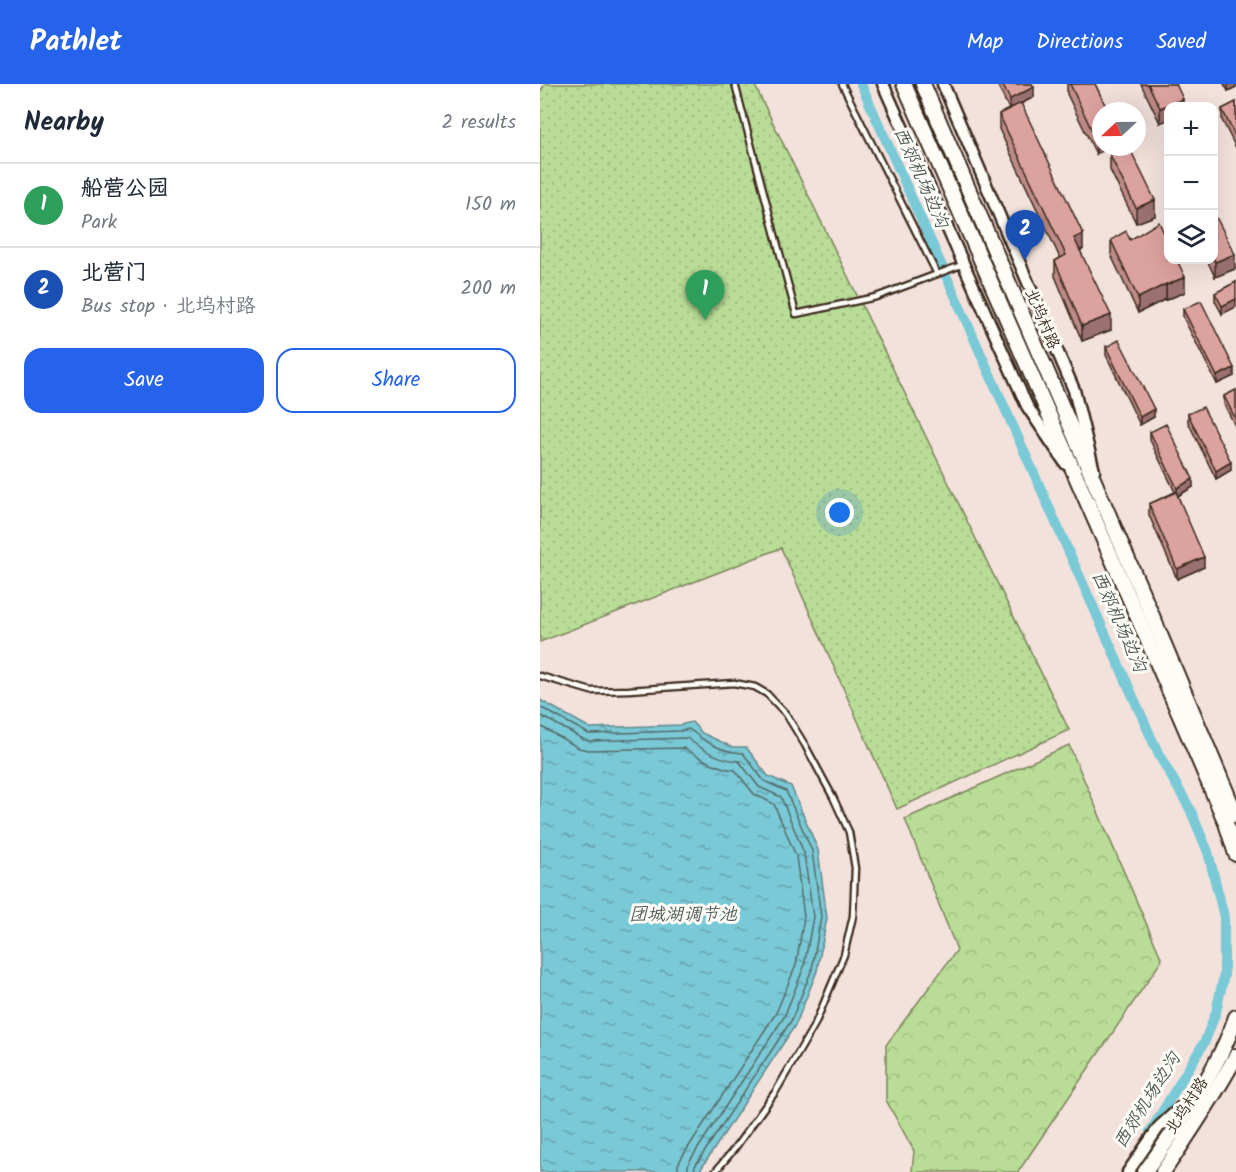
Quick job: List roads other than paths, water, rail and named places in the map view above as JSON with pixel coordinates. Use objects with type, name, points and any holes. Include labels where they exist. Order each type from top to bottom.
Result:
[{"type":"main road","name":"北坞村路","points":[[904,84],[1080,484],[1236,854]]},
{"type":"main road","name":"北坞村路","points":[[923,84],[1236,815]]},
{"type":"main road","name":"北坞村路","points":[[1145,1172],[1202,1088],[1232,1030],[1236,1017]]},
{"type":"main road","name":"北坞村路","points":[[1163,1172],[1194,1127],[1236,1056]]},
{"type":"street","name":"北坞村路","points":[[884,84],[1027,406],[1080,484]]},
{"type":"street","name":"北坞村路","points":[[943,84],[1074,390],[1102,500]]},
{"type":"street","name":"北坞村路","points":[[1128,1172],[1159,1127],[1202,1088]]},
{"type":"lane","points":[[735,84],[796,314],[876,297],[964,264]]},
{"type":"lane","points":[[842,84],[938,273]]},
{"type":"lane","points":[[540,676],[591,691],[734,683],[755,687],[767,694],[786,714],[806,744],[849,832],[855,878],[853,916],[844,955],[815,1024],[776,1091],[715,1172]]},
{"type":"water","name":"团城湖调节池","points":[[540,700],[590,728],[680,725],[692,722],[702,733],[732,747],[746,747],[768,776],[791,786],[818,850],[827,918],[817,971],[796,1024],[699,1172],[540,1172]]},
{"type":"waterway","name":"西郊机场边沟","points":[[861,84],[1159,755],[1190,809],[1208,852],[1224,917],[1224,975],[1216,1012],[1205,1041],[1150,1132]]},
{"type":"place","name":"北营门","points":[[1025,260]]},
{"type":"place","name":"船营公园","points":[[705,320]]}]
